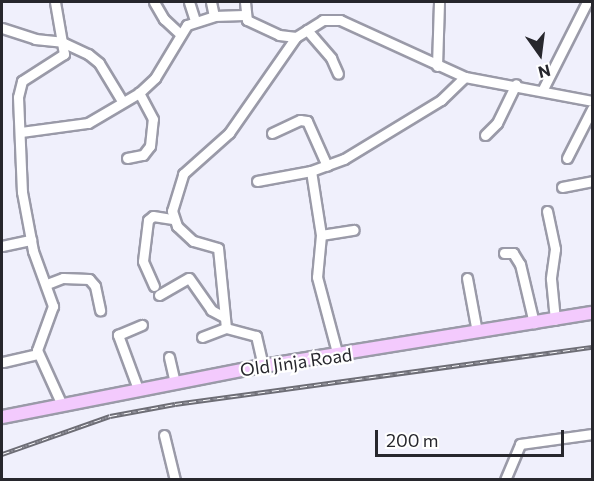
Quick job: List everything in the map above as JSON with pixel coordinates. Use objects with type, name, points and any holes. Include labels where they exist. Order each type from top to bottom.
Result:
[{"type":"main road","name":"Old Jinja Road","points":[[2,417],[263,366],[338,356],[592,314]]},
{"type":"street","points":[[55,2],[63,42],[62,58],[22,81],[18,93],[21,132],[20,176],[31,240],[48,284],[52,313],[38,354],[62,405]]},
{"type":"street","points":[[154,2],[164,19],[180,34]]},
{"type":"street","points":[[189,2],[195,20]]},
{"type":"street","points":[[211,2],[214,16]]},
{"type":"street","points":[[244,15],[245,2]]},
{"type":"street","points":[[437,66],[439,2]]},
{"type":"street","points":[[543,89],[587,2]]},
{"type":"street","points":[[21,132],[81,126],[139,93],[161,70],[180,34],[195,20],[214,16],[244,15],[267,31],[296,36]]},
{"type":"street","points":[[173,219],[183,174],[229,132],[296,36],[323,20],[340,20],[465,77],[543,89],[592,101]]},
{"type":"street","points":[[2,28],[34,39],[63,42],[94,58],[122,101]]},
{"type":"street","points":[[307,30],[331,58],[338,74]]},
{"type":"street","points":[[257,182],[327,166],[441,100],[465,77]]},
{"type":"street","points":[[485,135],[497,123],[516,84]]},
{"type":"street","points":[[127,158],[143,155],[150,146],[153,119],[139,93]]},
{"type":"street","points":[[567,158],[592,109]]},
{"type":"street","points":[[272,134],[300,120],[307,121],[327,166]]},
{"type":"street","points":[[311,171],[321,235],[317,277],[338,356]]},
{"type":"street","points":[[562,187],[592,181]]},
{"type":"street","points":[[547,211],[555,249],[551,279],[555,320]]},
{"type":"street","points":[[224,317],[211,310],[189,278],[157,290],[142,261],[148,219],[153,216],[173,219],[196,243],[218,248],[226,328]]},
{"type":"street","points":[[321,235],[354,230]]},
{"type":"street","points":[[2,246],[31,240]]},
{"type":"street","points":[[504,253],[513,253],[520,264],[534,323]]},
{"type":"street","points":[[48,284],[63,278],[89,279],[95,286],[100,310]]},
{"type":"street","points":[[467,278],[477,332]]},
{"type":"street","points":[[138,389],[118,335],[142,325]]},
{"type":"street","points":[[202,337],[226,328],[256,336],[263,366]]},
{"type":"street","points":[[3,363],[38,354]]},
{"type":"street","points":[[169,357],[175,382]]},
{"type":"street","points":[[505,480],[520,444],[592,434]]},
{"type":"street","points":[[164,435],[175,480]]},
{"type":"railway","points":[[2,454],[110,416],[175,404],[592,347]]}]
